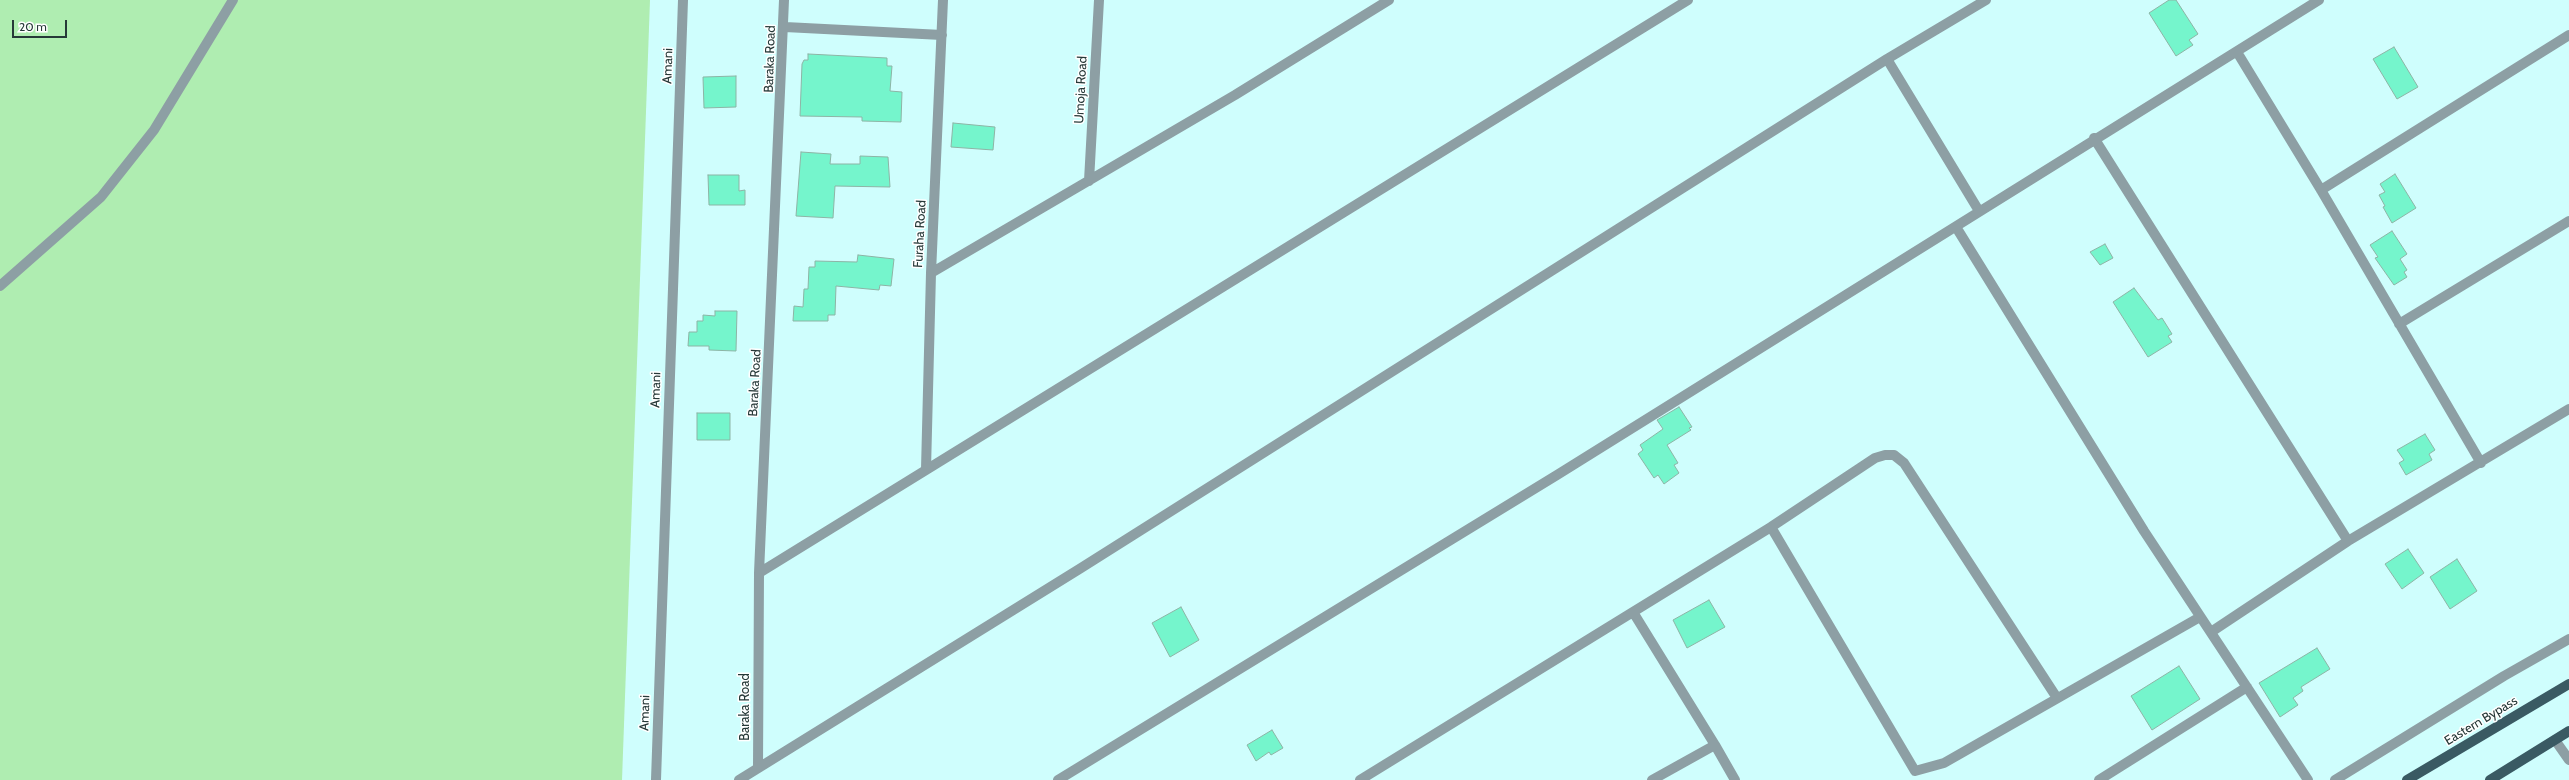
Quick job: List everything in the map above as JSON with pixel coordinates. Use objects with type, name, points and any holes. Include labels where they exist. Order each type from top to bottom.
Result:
[{"type":"main road","name":"Eastern Bypass","points":[[2407,780],[2569,684]]},
{"type":"main road","points":[[2490,780],[2569,732]]},
{"type":"street","points":[[0,286],[101,196],[154,130],[233,0]]},
{"type":"street","name":"Amani","points":[[656,780],[684,0]]},
{"type":"street","name":"Baraka Road","points":[[758,767],[759,573],[785,27],[784,0]]},
{"type":"street","name":"Furaha Road","points":[[926,470],[931,273],[943,0]]},
{"type":"street","name":"Umoja Road","points":[[1089,181],[1099,0]]},
{"type":"street","points":[[931,273],[1235,95],[1389,0]]},
{"type":"street","points":[[759,573],[1688,0]]},
{"type":"street","points":[[739,780],[1088,563],[1887,59],[1986,0]]},
{"type":"street","points":[[1058,780],[1956,227],[2094,138],[2237,52],[2319,0]]},
{"type":"street","points":[[785,27],[942,35]]},
{"type":"street","points":[[2321,190],[2569,35]]},
{"type":"street","points":[[2237,52],[2321,190],[2481,463]]},
{"type":"street","points":[[1887,59],[1979,211]]},
{"type":"street","points":[[2094,138],[2348,541]]},
{"type":"street","points":[[2399,324],[2569,221]]},
{"type":"street","points":[[1956,227],[2075,422],[2200,617],[2308,780]]},
{"type":"street","points":[[2211,632],[2348,541],[2481,463],[2569,408]]},
{"type":"street","points":[[1360,780],[1771,527],[1875,458],[1885,455],[1899,458],[2057,698]]},
{"type":"street","points":[[1771,527],[1915,771],[1944,763],[2200,617]]},
{"type":"street","points":[[1633,612],[1735,780]]},
{"type":"street","points":[[2335,780],[2569,639]]},
{"type":"street","points":[[2099,780],[2247,687]]},
{"type":"street","points":[[2555,740],[2569,760]]},
{"type":"street","points":[[1652,780],[1715,745]]},
{"type":"green space","points":[[0,0],[650,0],[622,780],[0,780]]},
{"type":"building","points":[[2169,0],[2176,0],[2198,34],[2189,40],[2193,45],[2176,56],[2149,13]]},
{"type":"building","points":[[2394,47],[2418,87],[2397,99],[2373,59]]},
{"type":"building","points":[[808,54],[887,58],[887,66],[892,66],[890,91],[902,92],[901,122],[862,121],[862,117],[800,116],[802,64],[804,60],[808,60]]},
{"type":"building","points":[[736,76],[736,107],[704,108],[703,77]]},
{"type":"building","points":[[953,123],[995,127],[993,150],[951,147]]},
{"type":"building","points":[[801,152],[831,154],[830,164],[860,164],[860,156],[888,157],[890,187],[835,186],[833,218],[796,216]]},
{"type":"building","points":[[2395,174],[2416,208],[2392,223],[2383,207],[2385,206],[2379,195],[2385,192],[2380,184]]},
{"type":"building","points":[[708,175],[739,175],[739,191],[745,190],[745,205],[709,205]]},
{"type":"building","points":[[2392,231],[2407,254],[2400,259],[2407,270],[2404,272],[2407,277],[2394,285],[2375,258],[2378,257],[2370,245]]},
{"type":"building","points":[[2105,244],[2113,258],[2100,265],[2090,252]]},
{"type":"building","points":[[858,255],[894,259],[891,286],[880,285],[879,290],[836,286],[835,315],[828,315],[828,321],[793,321],[794,306],[803,307],[804,289],[808,289],[809,267],[815,267],[815,261],[857,262]]},
{"type":"building","points":[[2134,288],[2158,320],[2162,318],[2172,334],[2168,336],[2172,342],[2148,357],[2113,302]]},
{"type":"building","points":[[715,311],[737,311],[736,351],[709,350],[709,346],[688,346],[689,332],[697,332],[697,321],[703,321],[703,315],[715,316]]},
{"type":"building","points":[[1679,407],[1692,427],[1689,428],[1691,430],[1667,445],[1678,463],[1674,465],[1679,473],[1664,484],[1658,475],[1654,478],[1638,454],[1643,450],[1640,445],[1663,429],[1657,420]]},
{"type":"building","points":[[697,413],[730,413],[730,440],[697,440]]},
{"type":"building","points":[[2425,434],[2435,450],[2429,454],[2432,460],[2406,475],[2399,463],[2404,460],[2397,450]]},
{"type":"building","points":[[2408,549],[2424,573],[2402,589],[2385,564]]},
{"type":"building","points":[[2457,559],[2477,591],[2450,609],[2430,577]]},
{"type":"building","points":[[1709,600],[1725,627],[1687,648],[1673,620]]},
{"type":"building","points":[[1181,607],[1199,640],[1170,657],[1152,623]]},
{"type":"building","points":[[2317,648],[2330,669],[2301,687],[2303,691],[2293,698],[2298,705],[2280,717],[2259,683]]},
{"type":"building","points":[[2179,666],[2200,699],[2152,730],[2131,696]]},
{"type":"building","points":[[1272,730],[1283,748],[1271,755],[1269,752],[1256,761],[1247,745]]}]
